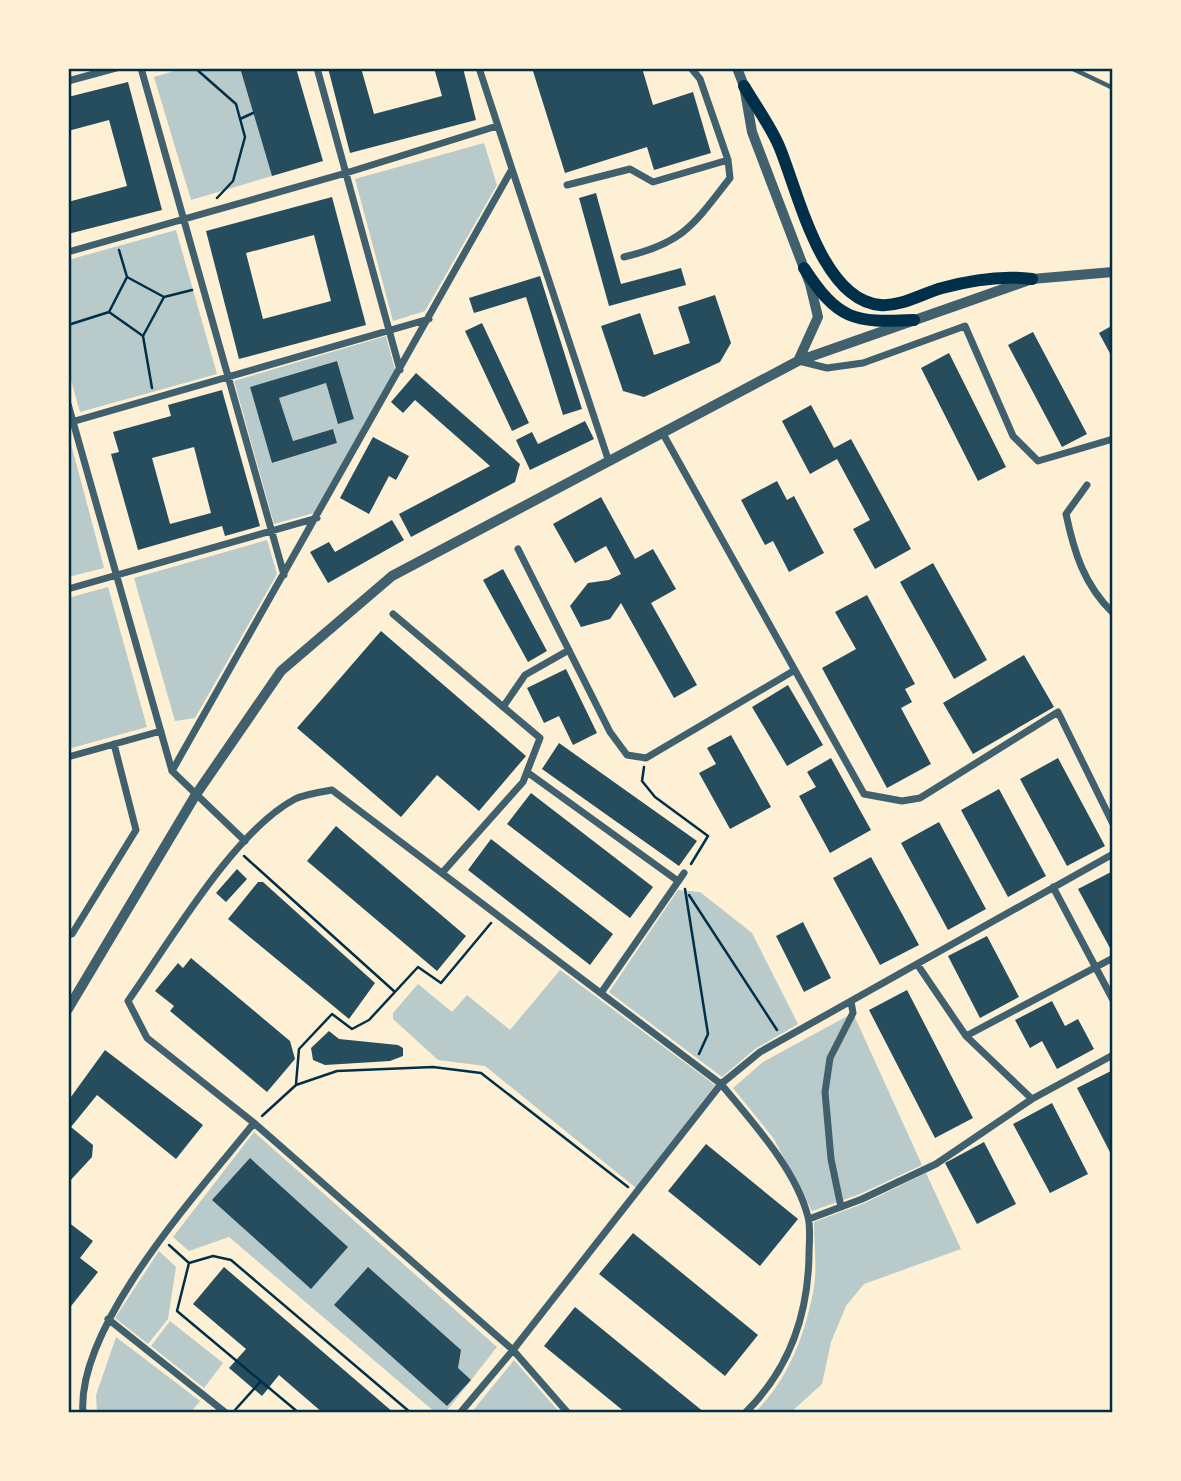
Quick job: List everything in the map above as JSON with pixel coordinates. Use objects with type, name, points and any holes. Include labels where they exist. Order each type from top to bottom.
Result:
[{"type":"main road","points":[[744,86],[778,143],[826,264],[852,294],[880,305],[971,281],[1009,276],[1032,279]]},
{"type":"main road","points":[[804,268],[824,299],[839,312],[855,318],[885,322],[914,320]]},
{"type":"street","points":[[68,81],[116,68]]},
{"type":"street","points":[[141,68],[284,575]]},
{"type":"street","points":[[317,68],[400,370]]},
{"type":"street","points":[[479,68],[608,460]]},
{"type":"street","points":[[624,257],[657,249],[688,231],[730,177],[728,160],[701,79],[691,68]]},
{"type":"street","points":[[737,68],[744,86],[752,132],[804,268],[818,317],[799,361]]},
{"type":"street","points":[[68,252],[346,173],[496,126]]},
{"type":"street","points":[[567,185],[631,169],[653,182],[728,160]]},
{"type":"street","points":[[172,771],[512,169]]},
{"type":"street","points":[[68,1009],[195,796],[281,671],[391,576],[799,361],[1032,279],[1113,272]]},
{"type":"street","points":[[71,422],[429,319]]},
{"type":"street","points":[[799,361],[827,369],[863,363],[965,326],[1013,436],[1038,461],[1113,439]]},
{"type":"street","points":[[68,404],[172,771],[195,796],[245,841]]},
{"type":"street","points":[[662,431],[864,794],[902,801],[920,798],[1058,712],[1111,813],[1113,824]]},
{"type":"street","points":[[1087,485],[1066,514],[1081,569],[1099,600],[1113,613]]},
{"type":"street","points":[[68,589],[317,518]]},
{"type":"street","points":[[519,550],[610,732],[627,755],[646,758],[794,670]]},
{"type":"street","points":[[394,614],[540,738],[523,782],[442,873]]},
{"type":"street","points":[[503,707],[525,675],[569,650]]},
{"type":"street","points":[[68,757],[161,731]]},
{"type":"street","points":[[68,933],[72,934],[136,830],[114,744]]},
{"type":"street","points":[[527,772],[678,881]]},
{"type":"street","points":[[568,1413],[513,1350],[254,1123],[148,1038],[128,1001],[237,850],[259,824],[296,798],[332,790],[721,1084],[769,1142],[809,1219],[808,1287],[790,1354],[766,1392],[745,1413]]},
{"type":"street","points":[[460,1413],[513,1350],[721,1084],[760,1052],[1113,854]]},
{"type":"street","points":[[601,993],[684,873]]},
{"type":"street","points":[[1054,887],[1113,1000]]},
{"type":"street","points":[[966,1036],[1113,958]]},
{"type":"street","points":[[916,964],[966,1036],[1032,1099]]},
{"type":"street","points":[[841,1207],[831,1159],[825,1092],[830,1058],[853,1013],[850,1001]]},
{"type":"street","points":[[809,1219],[936,1164],[1032,1099],[1113,1055]]},
{"type":"street","points":[[83,1413],[82,1394],[108,1319],[161,1238],[254,1123]]},
{"type":"street","points":[[108,1319],[226,1413]]},
{"type":"lane","points":[[1071,68],[1113,88]]},
{"type":"path","points":[[195,68],[236,104],[245,137],[233,181],[200,215]]},
{"type":"path","points":[[240,119],[253,114]]},
{"type":"path","points":[[115,239],[127,277],[164,297],[203,287]]},
{"type":"path","points":[[68,325],[109,312],[127,277]]},
{"type":"path","points":[[154,398],[143,336],[164,297]]},
{"type":"path","points":[[109,312],[143,336]]},
{"type":"path","points":[[646,758],[642,780],[649,789],[708,836],[684,873]]},
{"type":"path","points":[[237,850],[395,992]]},
{"type":"path","points":[[678,881],[784,1039]]},
{"type":"path","points":[[687,892],[708,1034],[695,1064]]},
{"type":"path","points":[[296,1085],[299,1049],[332,1014],[352,1029],[369,1020],[418,967],[440,983],[498,915]]},
{"type":"path","points":[[254,1123],[296,1085],[337,1071],[433,1067],[481,1073],[636,1193]]},
{"type":"path","points":[[161,1238],[189,1263]]},
{"type":"path","points":[[189,1263],[213,1255],[231,1260],[411,1413]]},
{"type":"path","points":[[189,1263],[177,1311],[299,1413]]},
{"type":"path","points":[[232,1413],[261,1381]]},
{"type":"shaded area","points":[[184,68],[240,68],[272,176],[191,200],[154,77]]},
{"type":"shaded area","points":[[484,143],[497,185],[425,311],[393,321],[355,179]]},
{"type":"shaded area","points":[[176,230],[217,374],[80,412],[68,370],[68,260]]},
{"type":"shaded area","points":[[386,336],[395,370],[314,513],[274,524],[234,381]],"holes":[[[337,361],[354,419],[338,423],[326,383],[279,398],[293,441],[333,429],[337,443],[273,463],[250,387]]]},
{"type":"shaded area","points":[[70,440],[104,568],[68,577],[68,441]]},
{"type":"shaded area","points":[[267,540],[277,574],[195,718],[175,721],[134,578]]},
{"type":"shaded area","points":[[108,587],[147,727],[68,749],[68,598]]},
{"type":"shaded area","points":[[678,890],[700,892],[752,933],[798,1024],[755,1049],[722,1077],[609,992]]},
{"type":"shaded area","points":[[560,970],[715,1085],[636,1188],[485,1066],[438,1060],[393,1019],[393,1013],[418,984],[452,1012],[467,995],[510,1030]]},
{"type":"shaded area","points":[[853,1013],[922,1165],[860,1194],[812,1211],[774,1139],[733,1088],[763,1062]]},
{"type":"shaded area","points":[[254,1132],[497,1347],[445,1413],[436,1413],[229,1237],[189,1251],[173,1237]]},
{"type":"shaded area","points":[[926,1173],[961,1249],[864,1284],[846,1306],[831,1342],[822,1384],[790,1413],[754,1413],[786,1371],[806,1322],[815,1279],[814,1222],[865,1203]]},
{"type":"shaded area","points":[[159,1251],[176,1267],[168,1319],[148,1344],[115,1318]]},
{"type":"shaded area","points":[[170,1321],[223,1363],[204,1388],[151,1346]]},
{"type":"shaded area","points":[[116,1337],[200,1401],[190,1413],[97,1413],[96,1395]]},
{"type":"shaded area","points":[[514,1360],[560,1413],[471,1413]]},
{"type":"building","points":[[240,68],[296,68],[323,161],[272,176]]},
{"type":"building","points":[[328,68],[361,68],[374,114],[442,96],[434,68],[463,68],[476,120],[350,153]]},
{"type":"building","points":[[532,68],[642,68],[653,105],[693,92],[711,153],[654,170],[647,147],[565,173]]},
{"type":"building","points":[[128,82],[162,210],[68,234],[68,202],[127,186],[109,120],[68,131],[68,97]]},
{"type":"building","points":[[596,193],[621,284],[681,268],[686,285],[609,306],[579,198]]},
{"type":"building","points":[[332,197],[366,325],[239,359],[206,231]],"holes":[[[314,235],[331,301],[263,319],[246,253]]]},
{"type":"building","points":[[540,276],[582,409],[563,415],[526,297],[474,313],[469,298]]},
{"type":"building","points":[[715,295],[731,343],[720,362],[644,397],[623,391],[601,326],[640,313],[654,355],[690,343],[678,307]]},
{"type":"building","points":[[482,323],[529,423],[512,431],[465,331]]},
{"type":"building","points":[[1113,325],[1113,359],[1099,333]]},
{"type":"building","points":[[1033,332],[1087,434],[1062,447],[1008,345]]},
{"type":"building","points":[[949,353],[1006,467],[978,481],[921,368]]},
{"type":"building","points":[[337,361],[354,419],[338,424],[326,383],[279,398],[293,441],[333,429],[337,443],[272,463],[250,387]]},
{"type":"building","points":[[416,373],[520,464],[515,482],[411,537],[399,514],[490,466],[415,400],[403,413],[391,402]]},
{"type":"building","points":[[222,390],[260,526],[225,536],[222,526],[138,550],[111,454],[119,452],[113,432],[171,416],[168,405]],"holes":[[[194,447],[211,513],[170,524],[152,458]]]},
{"type":"building","points":[[811,405],[834,448],[851,439],[911,549],[875,569],[853,529],[870,520],[837,459],[810,474],[782,421]]},
{"type":"building","points":[[585,421],[594,439],[530,470],[516,440],[532,432],[538,444]]},
{"type":"building","points":[[373,437],[409,456],[396,480],[389,476],[369,514],[340,498]]},
{"type":"building","points":[[777,481],[787,500],[794,496],[824,553],[789,572],[773,541],[765,545],[741,500]]},
{"type":"building","points":[[601,497],[635,559],[653,549],[676,589],[651,603],[697,685],[674,698],[621,603],[610,619],[581,627],[570,606],[588,583],[609,580],[621,574],[606,546],[575,563],[553,524]]},
{"type":"building","points":[[392,520],[404,540],[328,583],[310,552],[329,542],[335,552]]},
{"type":"building","points":[[933,563],[987,660],[954,679],[900,582]]},
{"type":"building","points":[[503,569],[547,651],[528,662],[483,580]]},
{"type":"building","points":[[867,595],[915,684],[905,689],[912,702],[901,708],[931,764],[887,788],[822,668],[856,649],[835,612]]},
{"type":"building","points":[[381,631],[526,756],[479,811],[437,775],[401,817],[297,728]]},
{"type":"building","points":[[1024,655],[1054,707],[973,754],[943,703]]},
{"type":"building","points":[[566,669],[597,733],[573,745],[559,716],[544,723],[527,688]]},
{"type":"building","points":[[788,685],[823,745],[787,766],[752,707]]},
{"type":"building","points":[[731,735],[771,807],[730,829],[699,773],[716,764],[707,748]]},
{"type":"building","points":[[559,743],[697,841],[679,866],[542,769]]},
{"type":"building","points":[[831,758],[871,830],[830,853],[799,796],[816,787],[807,772]]},
{"type":"building","points":[[1058,758],[1105,846],[1067,866],[1020,779]]},
{"type":"building","points":[[999,789],[1046,876],[1008,897],[961,810]]},
{"type":"building","points":[[531,793],[653,887],[630,918],[507,824]]},
{"type":"building","points":[[939,822],[986,909],[948,930],[901,843]]},
{"type":"building","points":[[336,826],[466,936],[437,971],[307,861]]},
{"type":"building","points":[[491,839],[613,934],[590,965],[468,870]]},
{"type":"building","points":[[871,857],[919,945],[880,965],[833,878]]},
{"type":"building","points":[[237,869],[247,879],[226,902],[216,893]]},
{"type":"building","points":[[1113,871],[1113,949],[1111,950],[1078,889]]},
{"type":"building","points":[[258,882],[263,882],[375,983],[349,1019],[228,919]]},
{"type":"building","points":[[803,922],[831,978],[804,992],[776,936]]},
{"type":"building","points":[[987,936],[1019,997],[980,1018],[948,956]]},
{"type":"building","points":[[191,958],[290,1041],[295,1059],[267,1092],[170,1011],[174,1006],[155,991],[178,963],[183,968]]},
{"type":"building","points":[[907,990],[973,1118],[935,1138],[869,1010]]},
{"type":"building","points":[[1052,1001],[1065,1026],[1078,1019],[1094,1049],[1057,1069],[1042,1041],[1030,1048],[1015,1020]]},
{"type":"building","points":[[329,1031],[339,1039],[398,1045],[403,1048],[403,1056],[390,1061],[325,1065],[313,1060],[311,1048]]},
{"type":"building","points":[[105,1050],[203,1125],[176,1159],[97,1095],[71,1127],[93,1145],[92,1157],[68,1183],[68,1101]]},
{"type":"building","points":[[1113,1070],[1113,1158],[1077,1088]]},
{"type":"building","points":[[1052,1103],[1088,1174],[1050,1193],[1013,1124]]},
{"type":"building","points":[[984,1142],[1016,1204],[977,1224],[945,1163]]},
{"type":"building","points":[[706,1144],[798,1219],[760,1266],[668,1191]]},
{"type":"building","points":[[250,1158],[348,1247],[311,1289],[212,1200]]},
{"type":"building","points":[[68,1222],[93,1241],[80,1258],[98,1272],[68,1310]]},
{"type":"building","points":[[633,1233],[758,1335],[725,1376],[599,1274]]},
{"type":"building","points":[[224,1267],[394,1413],[323,1413],[279,1375],[262,1396],[229,1368],[246,1349],[193,1304]]},
{"type":"building","points":[[368,1267],[461,1350],[458,1368],[471,1380],[447,1406],[334,1305]]},
{"type":"building","points":[[575,1307],[705,1413],[626,1413],[544,1346]]}]
